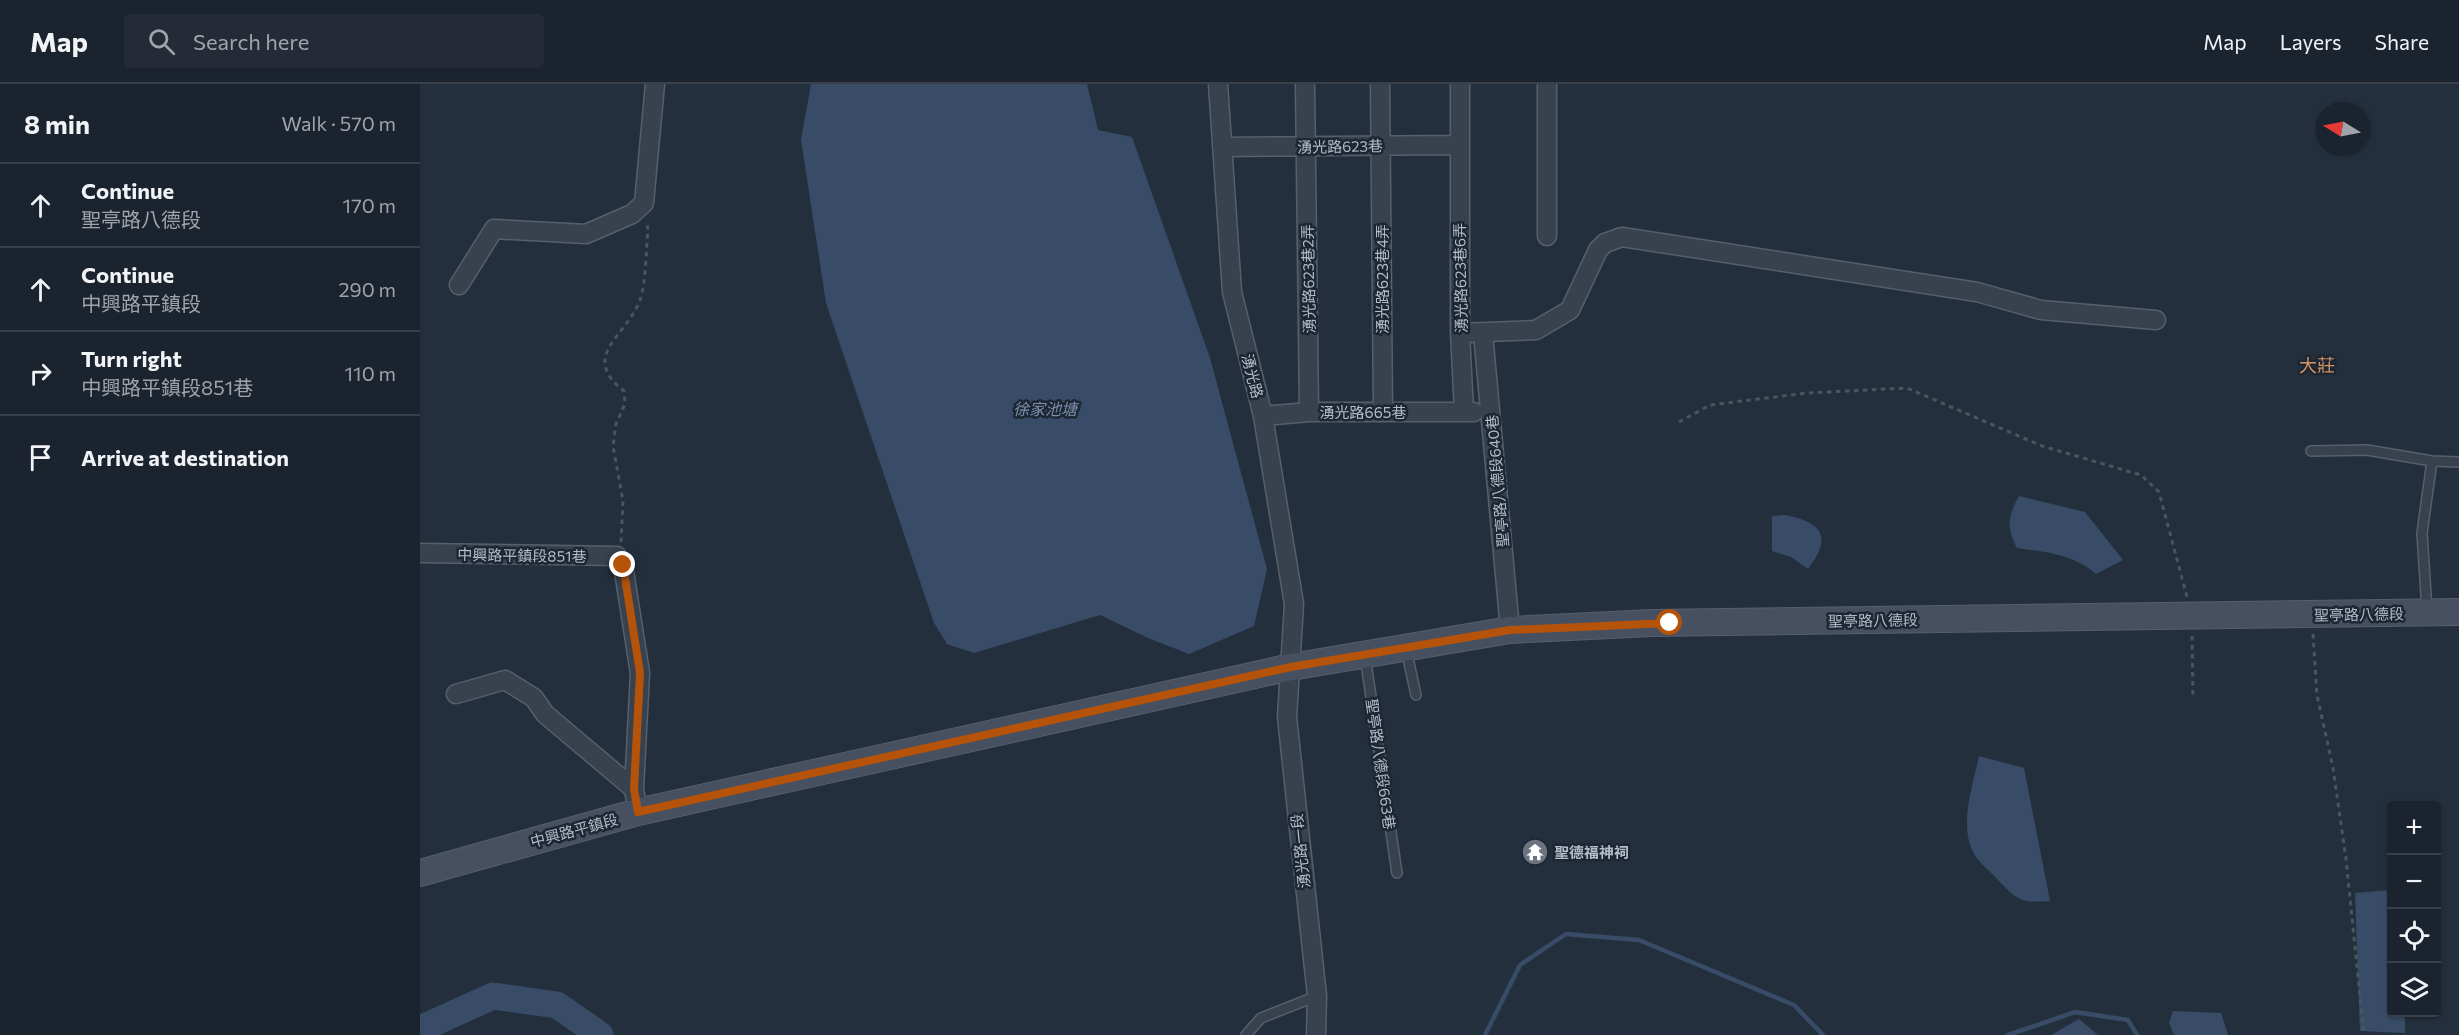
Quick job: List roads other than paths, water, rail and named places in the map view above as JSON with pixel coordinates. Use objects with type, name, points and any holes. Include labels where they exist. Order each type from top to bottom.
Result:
[{"type":"street","points":[[459,285],[494,229],[586,234],[632,214],[644,203],[655,84]]},
{"type":"street","name":"湧光路","points":[[1218,84],[1232,292],[1263,416],[1294,604],[1291,667]]},
{"type":"street","name":"湧光路623巷2弄","points":[[1305,84],[1309,412]]},
{"type":"street","name":"湧光路623巷4弄","points":[[1380,84],[1383,412]]},
{"type":"street","name":"湧光路623巷6弄","points":[[1460,84],[1460,333],[1464,412]]},
{"type":"street","points":[[1547,84],[1547,236]]},
{"type":"street","name":"湧光路623巷","points":[[1222,147],[1459,145]]},
{"type":"street","points":[[1460,333],[1536,330],[1570,310],[1598,249],[1605,243],[1622,237],[1977,292],[2041,310],[2156,320]]},
{"type":"street","name":"聖亭路八德段640巷","points":[[1483,333],[1510,630]]},
{"type":"street","name":"湧光路665巷","points":[[1263,416],[1309,412],[1491,411]]},
{"type":"street","name":"中興路平鎮段851巷","points":[[420,554],[616,556],[623,565],[640,673],[636,801]]},
{"type":"street","name":"聖亭路八德段","points":[[1291,667],[1510,630],[1652,623],[2459,612]]},
{"type":"street","name":"中興路平鎮段","points":[[420,873],[636,801],[1291,667]]},
{"type":"street","name":"湧光路一段","points":[[1291,667],[1287,717],[1317,996],[1316,1035]]},
{"type":"street","points":[[456,694],[505,680],[534,698],[545,714],[636,801]]},
{"type":"lane","points":[[2311,451],[2367,450],[2432,461],[2459,462]]},
{"type":"lane","points":[[2427,613],[2422,532],[2432,461]]},
{"type":"lane","points":[[1405,646],[1416,695]]},
{"type":"lane","name":"聖亭路八德段663巷","points":[[1365,655],[1396,873]]},
{"type":"lane","points":[[1246,1035],[1261,1017],[1317,996]]},
{"type":"water","name":"徐家池塘","points":[[811,84],[1087,84],[1098,130],[1132,137],[1210,358],[1267,569],[1254,626],[1189,654],[1148,638],[1100,615],[974,653],[947,644],[934,623],[826,303],[801,140]]},
{"type":"water","points":[[2019,496],[2085,512],[2123,560],[2096,574],[2068,558],[2017,548],[2011,534],[2010,522],[2012,510]]},
{"type":"water","points":[[1786,515],[1808,522],[1820,533],[1822,540],[1820,548],[1808,569],[1791,557],[1772,551],[1772,516]]},
{"type":"water","points":[[1979,756],[2024,768],[2050,901],[2032,902],[2016,896],[1981,863],[1973,852],[1969,841],[1967,817]]},
{"type":"water","points":[[2387,890],[2387,1017],[2405,1017],[2405,1033],[2360,1031],[2355,893]]},
{"type":"water","points":[[2173,1011],[2221,1013],[2228,1035],[2174,1035],[2169,1023]]},
{"type":"water","points":[[2079,1019],[2098,1035],[2051,1035]]},
{"type":"waterway","points":[[1485,1035],[1520,965],[1566,934],[1639,940],[1794,1005],[1823,1035]]},
{"type":"waterway","points":[[420,1029],[493,996],[557,1005],[600,1035]]},
{"type":"waterway","points":[[2008,1035],[2075,1012],[2128,1020],[2137,1035]]},
{"type":"place","name":"聖德福神祠","points":[[1535,852]]},
{"type":"district","name":"大莊","points":[[2317,365]]}]
